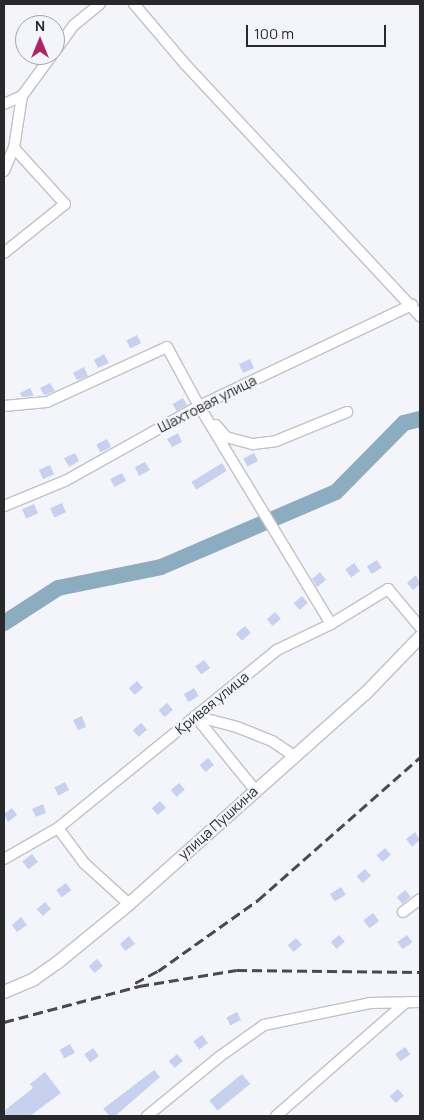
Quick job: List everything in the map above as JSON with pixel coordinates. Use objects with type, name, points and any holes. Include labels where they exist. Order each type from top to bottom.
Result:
[{"type":"main road","name":"улица Пушкина","points":[[4,992],[34,979],[57,963],[129,904],[293,755],[365,694],[420,637]]},
{"type":"street","points":[[65,37],[74,25],[100,4]]},
{"type":"street","points":[[134,4],[185,64],[412,305],[420,316]]},
{"type":"street","points":[[4,171],[14,148],[22,96],[45,65]]},
{"type":"street","points":[[4,104],[22,96]]},
{"type":"street","points":[[4,254],[65,204],[14,148]]},
{"type":"street","name":"Шахтовая улица","points":[[4,506],[65,481],[199,406],[412,305]]},
{"type":"street","points":[[4,406],[48,402],[167,347],[199,406],[331,624]]},
{"type":"street","points":[[199,406],[226,436],[253,444],[276,441],[347,412]]},
{"type":"street","name":"Кривая улица","points":[[4,860],[58,828],[277,650],[331,624],[388,589],[420,627]]},
{"type":"street","points":[[195,716],[237,727],[272,741],[293,755]]},
{"type":"street","points":[[195,716],[255,790]]},
{"type":"street","points":[[58,828],[84,863],[129,904]]},
{"type":"street","points":[[403,912],[420,899]]},
{"type":"street","points":[[276,1116],[406,1002]]},
{"type":"street","points":[[148,1116],[226,1052],[264,1025],[370,1003],[420,1002]]},
{"type":"building","points":[[137,335],[141,343],[130,348],[126,340]]},
{"type":"building","points":[[104,354],[109,363],[98,368],[94,360]]},
{"type":"building","points":[[250,359],[254,368],[243,373],[239,364]]},
{"type":"building","points":[[84,367],[88,376],[77,380],[73,373]]},
{"type":"building","points":[[50,383],[55,391],[44,395],[40,388]]},
{"type":"building","points":[[30,388],[34,396],[22,397],[20,393]]},
{"type":"building","points":[[183,398],[187,405],[177,411],[173,404]]},
{"type":"building","points":[[178,433],[182,442],[172,447],[167,439]]},
{"type":"building","points":[[107,439],[111,447],[100,452],[96,444]]},
{"type":"building","points":[[75,453],[79,461],[69,467],[64,458]]},
{"type":"building","points":[[254,453],[258,461],[247,466],[243,458]]},
{"type":"building","points":[[145,462],[150,470],[139,476],[135,467]]},
{"type":"building","points":[[222,463],[227,471],[196,490],[191,482]]},
{"type":"building","points":[[50,465],[54,474],[43,479],[39,470]]},
{"type":"building","points":[[122,473],[126,481],[115,487],[110,479]]},
{"type":"building","points":[[62,503],[66,512],[54,517],[50,508]]},
{"type":"building","points":[[34,504],[38,513],[26,518],[22,509]]},
{"type":"building","points":[[377,560],[382,568],[372,574],[367,566]]},
{"type":"building","points":[[354,563],[360,571],[351,578],[345,570]]},
{"type":"building","points":[[320,572],[326,580],[317,587],[312,579]]},
{"type":"building","points":[[416,575],[420,584],[413,590],[407,583]]},
{"type":"building","points":[[302,596],[308,603],[300,610],[294,603]]},
{"type":"building","points":[[275,612],[281,619],[273,626],[267,619]]},
{"type":"building","points":[[245,626],[251,633],[242,641],[236,634]]},
{"type":"building","points":[[204,660],[210,668],[201,675],[195,667]]},
{"type":"building","points":[[137,681],[143,688],[135,695],[129,688]]},
{"type":"building","points":[[194,688],[199,696],[189,702],[184,694]]},
{"type":"building","points":[[167,703],[173,710],[165,717],[159,710]]},
{"type":"building","points":[[82,716],[86,727],[78,730],[73,720]]},
{"type":"building","points":[[141,723],[147,730],[139,737],[133,730]]},
{"type":"building","points":[[208,758],[214,765],[206,772],[200,765]]},
{"type":"building","points":[[65,782],[69,790],[58,795],[54,787]]},
{"type":"building","points":[[179,783],[185,790],[177,797],[171,790]]},
{"type":"building","points":[[160,801],[166,808],[158,815],[152,808]]},
{"type":"building","points":[[43,804],[46,813],[36,817],[32,809]]},
{"type":"building","points":[[12,808],[17,815],[8,822],[4,814]]},
{"type":"building","points":[[415,832],[420,840],[412,847],[406,839]]},
{"type":"building","points":[[385,848],[391,855],[383,862],[377,855]]},
{"type":"building","points":[[32,854],[38,862],[28,869],[22,861]]},
{"type":"building","points":[[365,869],[371,876],[363,883],[357,876]]},
{"type":"building","points":[[66,883],[71,890],[62,897],[56,890]]},
{"type":"building","points":[[341,887],[346,895],[335,902],[330,894]]},
{"type":"building","points":[[405,890],[411,897],[403,904],[397,897]]},
{"type":"building","points":[[45,902],[51,909],[43,916],[37,909]]},
{"type":"building","points":[[373,913],[379,921],[369,928],[363,920]]},
{"type":"building","points":[[21,917],[27,925],[17,932],[12,925]]},
{"type":"building","points":[[339,935],[345,942],[337,949],[331,942]]},
{"type":"building","points":[[407,935],[412,942],[403,949],[397,942]]},
{"type":"building","points":[[129,936],[135,944],[125,951],[120,944]]},
{"type":"building","points":[[296,938],[302,945],[294,952],[288,945]]},
{"type":"building","points":[[97,959],[103,966],[95,973],[89,966]]},
{"type":"building","points":[[237,1012],[241,1020],[230,1025],[226,1017]]},
{"type":"building","points":[[202,1035],[208,1043],[199,1050],[193,1042]]},
{"type":"building","points":[[70,1044],[75,1053],[64,1059],[60,1050]]},
{"type":"building","points":[[405,1047],[410,1054],[401,1061],[395,1054]]},
{"type":"building","points":[[93,1048],[99,1056],[90,1063],[84,1055]]},
{"type":"building","points":[[177,1054],[183,1061],[175,1068],[169,1061]]},
{"type":"building","points":[[154,1070],[160,1077],[115,1116],[110,1116],[103,1109]]},
{"type":"building","points":[[45,1072],[61,1093],[30,1116],[4,1116],[4,1111],[33,1088],[30,1084]]},
{"type":"building","points":[[242,1074],[250,1084],[218,1111],[209,1100]]},
{"type":"building","points":[[398,1089],[404,1096],[396,1103],[390,1096]]},
{"type":"waterway","points":[[4,623],[58,588],[161,567],[336,492],[404,423],[420,419]]},
{"type":"railway","points":[[135,983],[158,971],[258,900],[420,757]]},
{"type":"railway","points":[[4,1022],[139,986],[237,970],[420,972]]}]
